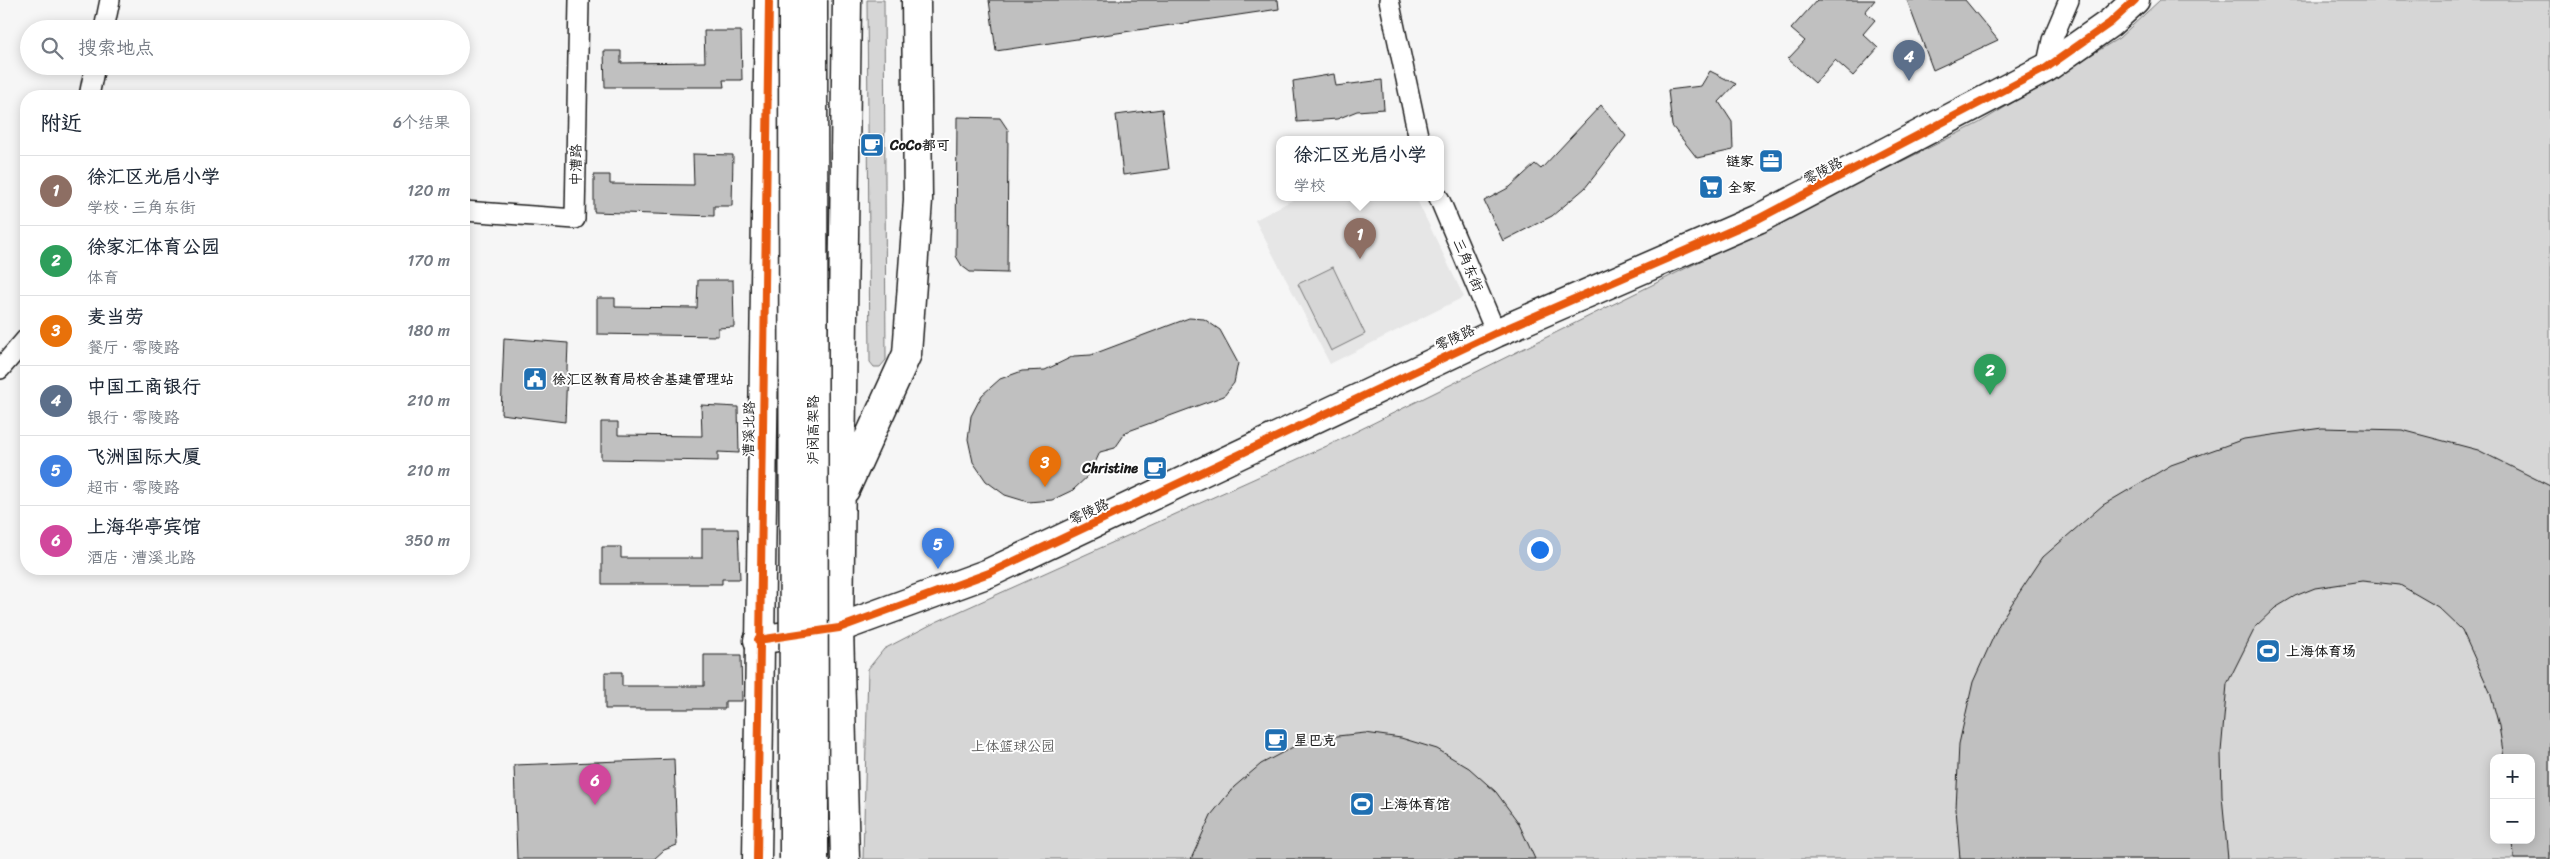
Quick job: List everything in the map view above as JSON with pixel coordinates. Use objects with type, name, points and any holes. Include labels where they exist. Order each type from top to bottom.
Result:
[{"type":"main road","name":"漕溪北路","points":[[756,859],[769,0]]},
{"type":"main road","points":[[793,0],[794,859]]},
{"type":"main road","name":"沪闵高架路","points":[[813,0],[814,859]]},
{"type":"main road","points":[[845,859],[839,628],[847,0]]},
{"type":"main road","points":[[841,500],[907,354],[918,200],[916,0]]},
{"type":"main road","name":"零陵路","points":[[758,640],[839,628],[990,573],[1496,333],[1758,218],[2046,68],[2110,23],[2135,0]]},
{"type":"street","points":[[106,20],[110,0]]},
{"type":"street","name":"中漕路","points":[[470,211],[575,219],[579,0]]},
{"type":"street","points":[[1389,0],[1418,136]]},
{"type":"street","points":[[2046,68],[2052,40],[2069,0]]},
{"type":"street","points":[[90,90],[93,75]]},
{"type":"street","name":"三角东街","points":[[1441,201],[1496,333]]},
{"type":"street","points":[[0,369],[20,345]]},
{"type":"shaded area","points":[[1290,201],[1417,201],[1464,297],[1330,364],[1255,220]]},
{"type":"green space","points":[[867,0],[884,0],[886,360],[880,367],[874,367],[870,362]]},
{"type":"green space","name":"上体篮球公园","points":[[2160,0],[2550,0],[2550,859],[863,859],[868,669],[884,649],[936,622],[1329,445],[1979,123],[2119,38]]},
{"type":"green space","points":[[1333,267],[1365,334],[1331,351],[1298,284]]},
{"type":"building","points":[[989,0],[1278,0],[1279,9],[996,51]]},
{"type":"building","points":[[1817,0],[1875,0],[1865,12],[1875,20],[1863,34],[1878,48],[1853,76],[1835,60],[1815,83],[1788,59],[1805,41],[1791,29]]},
{"type":"building","points":[[1907,0],[1965,0],[1998,40],[1933,70]]},
{"type":"building","points":[[704,31],[741,31],[742,80],[723,80],[724,87],[605,87],[604,51],[621,51],[621,63],[705,62]]},
{"type":"building","points":[[1710,71],[1736,84],[1719,102],[1732,122],[1733,150],[1697,158],[1672,126],[1668,90],[1701,86]]},
{"type":"building","points":[[1334,74],[1336,86],[1382,80],[1384,109],[1357,111],[1337,119],[1297,122],[1293,81]]},
{"type":"building","points":[[1601,105],[1626,136],[1585,188],[1552,216],[1503,241],[1484,201],[1510,187],[1535,164],[1541,169]]},
{"type":"building","points":[[1162,109],[1169,169],[1123,175],[1116,115]]},
{"type":"building","points":[[957,117],[1000,118],[1008,130],[1007,273],[970,272],[962,266],[956,256]]},
{"type":"building","points":[[693,154],[733,155],[732,206],[714,206],[714,216],[594,212],[594,175],[610,175],[610,184],[694,185]]},
{"type":"building","points":[[698,280],[733,280],[734,327],[718,328],[718,336],[597,334],[597,298],[615,298],[615,307],[697,308]]},
{"type":"building","points":[[1189,318],[1204,319],[1220,330],[1238,363],[1234,383],[1224,396],[1126,432],[1115,448],[1100,452],[1090,474],[1073,490],[1052,500],[1028,502],[1005,495],[986,481],[973,462],[968,439],[971,416],[982,395],[1000,379],[1022,371],[1045,370],[1074,356],[1091,355]]},
{"type":"building","name":"徐汇区教育局校舍基建管理站","points":[[504,338],[568,343],[565,422],[501,414]]},
{"type":"building","points":[[701,405],[738,407],[739,453],[718,452],[718,461],[601,459],[601,422],[618,422],[618,435],[702,436]]},
{"type":"building","name":"上海体育场","points":[[2322,428],[2402,430],[2478,450],[2550,486],[2550,859],[2514,859],[2513,844],[2535,844],[2535,754],[2503,754],[2499,726],[2490,692],[2462,630],[2438,607],[2400,585],[2362,581],[2315,588],[2295,596],[2275,608],[2256,626],[2227,684],[2221,752],[2222,796],[2228,859],[1960,859],[1956,809],[1959,744],[1973,682],[2001,620],[2043,557],[2103,505],[2171,465],[2244,439]]},
{"type":"building","points":[[702,529],[738,529],[740,579],[722,579],[722,584],[602,584],[602,547],[621,547],[621,558],[702,558]]},
{"type":"building","points":[[704,655],[741,655],[742,701],[725,701],[725,709],[605,709],[605,672],[622,672],[622,686],[704,686]]},
{"type":"building","name":"上海体育馆","points":[[1365,733],[1401,738],[1437,749],[1469,768],[1496,792],[1518,822],[1535,859],[1191,859],[1211,815],[1234,787],[1261,764],[1293,747],[1328,737]]},
{"type":"building","points":[[674,759],[677,845],[664,850],[654,859],[517,859],[514,765]]},
{"type":"cycle path","points":[[757,859],[769,0]]},
{"type":"cycle path","points":[[758,640],[839,628],[989,573],[1496,333],[1758,219],[2046,68],[2110,23],[2135,0]]},
{"type":"place","name":"中国工商银行","points":[[1909,81]]},
{"type":"place","name":"CoCo都可","points":[[872,145]]},
{"type":"place","name":"链家","points":[[1771,161]]},
{"type":"place","name":"全家","points":[[1711,187]]},
{"type":"place","name":"徐汇区光启小学","points":[[1360,259]]},
{"type":"place","name":"徐汇区教育局校舍基建管理站","points":[[535,379]]},
{"type":"place","name":"徐家汇体育公园","points":[[1990,395]]},
{"type":"place","name":"Christine","points":[[1155,468]]},
{"type":"place","name":"麦当劳","points":[[1045,487]]},
{"type":"place","name":"飞洲国际大厦","points":[[938,569]]},
{"type":"place","name":"上海体育场","points":[[2268,651]]},
{"type":"place","name":"星巴克","points":[[1276,740]]},
{"type":"place","name":"上海体育馆","points":[[1362,804]]},
{"type":"place","name":"上海华亭宾馆","points":[[595,805]]}]
